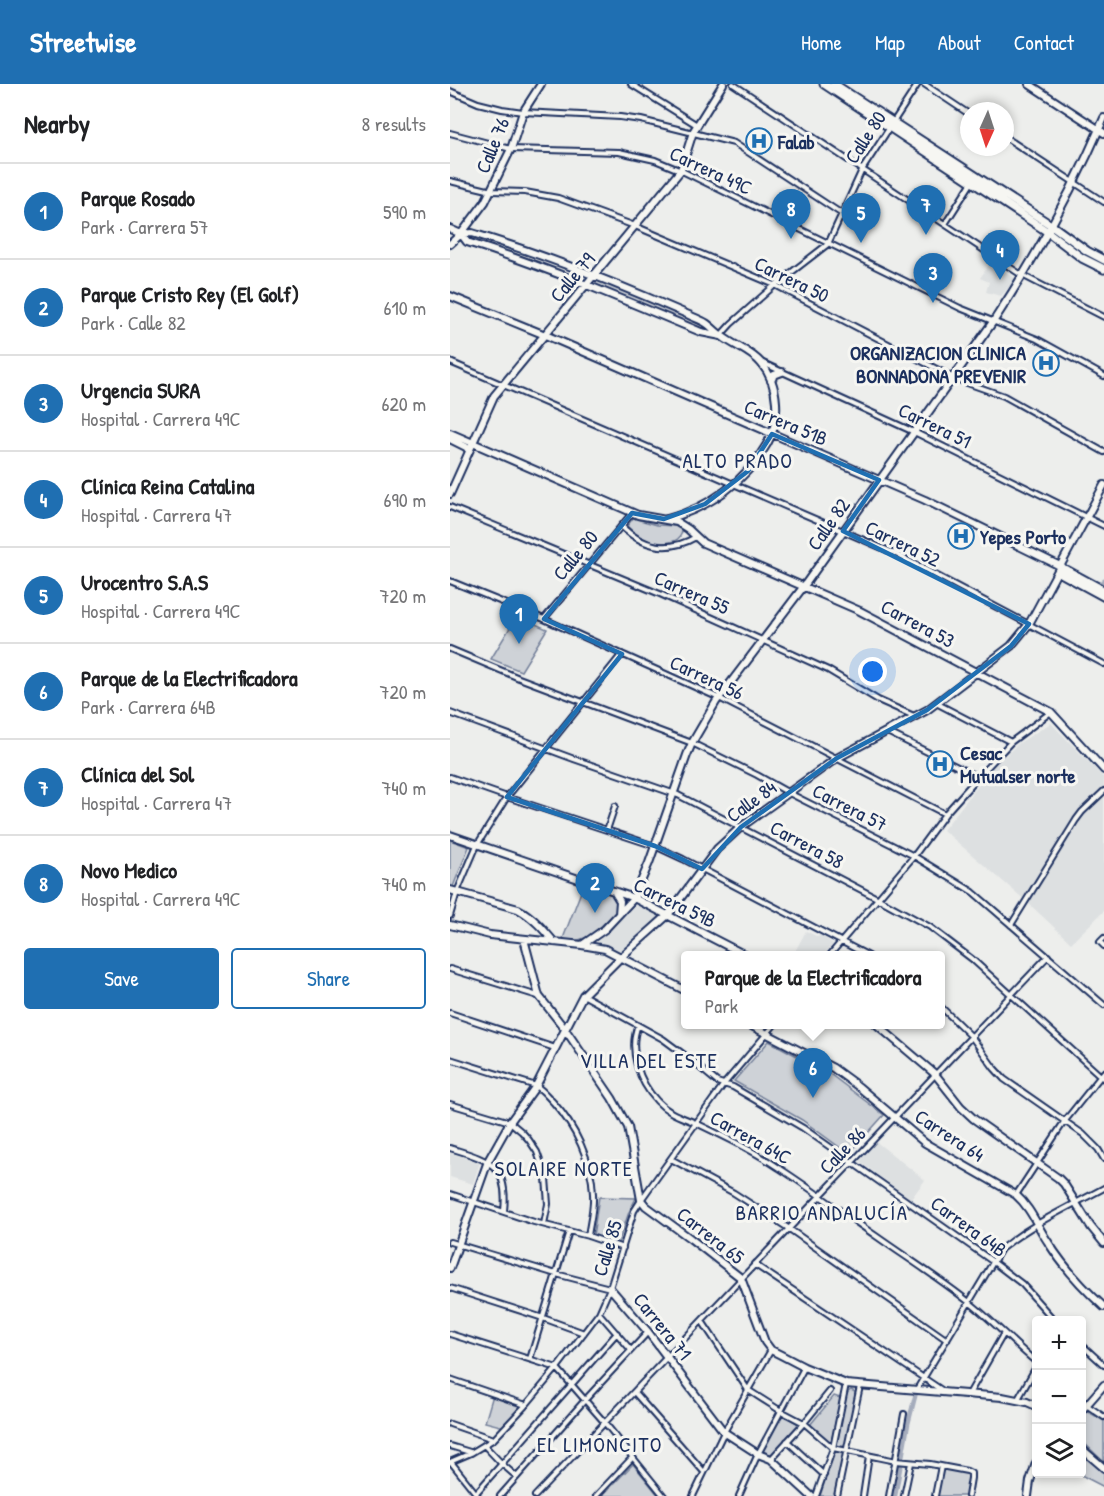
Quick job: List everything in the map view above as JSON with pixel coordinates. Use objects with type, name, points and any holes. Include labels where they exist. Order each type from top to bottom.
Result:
[{"type":"main road","points":[[824,84],[892,125]]},
{"type":"main road","points":[[834,84],[1049,229],[1104,260]]},
{"type":"main road","points":[[1049,229],[1082,258],[1104,269]]},
{"type":"street","points":[[631,84],[697,125]]},
{"type":"street","name":"Calle 79","points":[[450,494],[494,396],[681,170],[693,132],[723,84]]},
{"type":"street","points":[[732,84],[1023,276],[1104,317]]},
{"type":"street","name":"Calle 80","points":[[721,336],[731,324],[775,285],[828,244],[862,170],[918,84]]},
{"type":"street","points":[[924,84],[960,108]]},
{"type":"street","points":[[1029,84],[1101,131]]},
{"type":"street","name":"Calle 76","points":[[450,244],[461,234],[492,191],[511,149],[523,112],[538,85]]},
{"type":"street","points":[[450,91],[478,103],[502,109],[641,120],[734,144],[842,214]]},
{"type":"street","name":"Calle 82","points":[[582,945],[619,915],[634,898],[645,874],[692,743],[720,698],[804,586],[993,322],[1023,276],[1049,229],[1101,131],[1104,118]]},
{"type":"street","name":"Carrera 49C","points":[[450,133],[511,149],[619,152],[656,160],[681,170],[960,308],[1037,339],[1104,376]]},
{"type":"street","points":[[1014,143],[1104,202]]},
{"type":"street","points":[[945,224],[974,179]]},
{"type":"street","name":"Carrera 50","points":[[450,181],[492,191],[525,192],[558,198],[635,226],[775,285],[953,377],[1004,396],[1104,452]]},
{"type":"street","name":"Carrera 51","points":[[450,229],[461,234],[467,242],[587,284],[701,332],[721,336]]},
{"type":"street","name":"Carrera 51","points":[[461,234],[472,233],[550,258],[706,323],[721,336],[759,361],[914,432],[1104,526]]},
{"type":"street","points":[[508,255],[512,245]]},
{"type":"street","points":[[545,268],[550,258]]},
{"type":"street","name":"Carrera 51B","points":[[450,296],[925,500],[1104,590]]},
{"type":"street","points":[[650,311],[655,300]]},
{"type":"street","points":[[701,332],[706,332],[708,327],[706,323]]},
{"type":"street","points":[[664,519],[695,509],[733,485],[754,464],[768,442],[776,418],[776,406],[771,382],[759,361]]},
{"type":"street","name":"Carrera 52","points":[[450,363],[894,553],[1104,664]]},
{"type":"street","points":[[771,382],[774,375],[782,372]]},
{"type":"street","name":"Carrera 53","points":[[450,434],[632,513],[646,518],[670,520],[683,525],[703,543],[860,610],[1050,712],[1104,770]]},
{"type":"street","points":[[450,439],[469,451]]},
{"type":"street","name":"Calle 84","points":[[473,1201],[488,1161],[510,1122],[536,1086],[583,995],[668,915],[717,849],[741,826],[837,758],[916,717],[1011,646],[1029,624],[1104,485]]},
{"type":"street","name":"Carrera 55","points":[[450,507],[660,594],[828,670],[878,700],[916,717]]},
{"type":"street","name":"Calle 80","points":[[544,619],[632,513]]},
{"type":"street","points":[[621,526],[640,541],[663,547],[679,545],[696,537]]},
{"type":"street","name":"Carrera 51B","points":[[1059,569],[1104,597]]},
{"type":"street","name":"Carrera 56","points":[[450,581],[544,619],[720,698],[945,814]]},
{"type":"street","name":"Carrera 57","points":[[450,649],[519,678],[692,743],[914,856],[973,892],[1104,1005]]},
{"type":"street","points":[[450,916],[453,891],[477,844],[507,797],[622,654]]},
{"type":"street","points":[[936,703],[1011,742]]},
{"type":"street","points":[[833,951],[978,777],[1011,742],[1050,712]]},
{"type":"street","name":"Carrera 58","points":[[450,713],[674,793],[741,826],[930,927],[972,959],[1103,1075]]},
{"type":"street","points":[[885,732],[978,777]]},
{"type":"street","points":[[450,777],[655,846],[860,951]]},
{"type":"street","points":[[1011,925],[1076,820],[1104,791]]},
{"type":"street","points":[[608,830],[615,806]]},
{"type":"street","name":"Carrera 59B","points":[[450,835],[634,898],[737,951]]},
{"type":"street","points":[[453,891],[525,912],[555,942]]},
{"type":"street","points":[[614,892],[620,900],[619,915]]},
{"type":"street","points":[[450,925],[490,934],[605,950],[681,988]]},
{"type":"street","points":[[524,939],[539,996],[565,1029],[625,1120],[632,1143],[641,1200]]},
{"type":"street","name":"Calle 86","points":[[535,1496],[1048,956]]},
{"type":"street","points":[[450,969],[539,996]]},
{"type":"street","name":"Carrera 64B","points":[[583,995],[663,1039],[717,1082],[733,1087],[803,1128],[992,1261],[1022,1284],[1050,1316]]},
{"type":"street","points":[[945,1011],[971,1036],[1004,1079],[1083,1134],[1098,1149],[1104,1160]]},
{"type":"street","points":[[450,1013],[556,1048]]},
{"type":"street","name":"Carrera 64C","points":[[638,1025],[634,1039],[637,1066],[642,1080],[658,1103],[670,1112],[696,1123],[780,1168],[969,1302],[1032,1360]]},
{"type":"street","name":"Carrera 64","points":[[758,1029],[833,1068],[925,1143],[1016,1195],[1026,1205],[1054,1252],[1082,1287],[1104,1307]]},
{"type":"street","name":"Calle 85","points":[[450,1462],[494,1439],[557,1368],[599,1313],[610,1288],[634,1210],[724,1084],[770,1029]]},
{"type":"street","points":[[882,1029],[935,1074],[961,1107],[974,1119],[1058,1178],[1104,1243]]},
{"type":"street","points":[[450,1059],[536,1086],[563,1114],[582,1147],[592,1180],[593,1208],[588,1236]]},
{"type":"street","points":[[1016,1195],[1064,1122],[1103,1075]]},
{"type":"street","points":[[450,1104],[510,1122],[529,1140],[537,1152],[546,1178],[548,1204],[544,1224]]},
{"type":"street","points":[[450,1148],[488,1161],[498,1171],[504,1185],[504,1212]]},
{"type":"street","points":[[670,1159],[734,1192],[947,1340]]},
{"type":"street","points":[[917,1389],[1000,1249],[1037,1225],[1104,1188]]},
{"type":"street","points":[[450,1194],[623,1248]]},
{"type":"street","name":"Carrera 65","points":[[641,1200],[741,1278],[765,1342],[771,1350]]},
{"type":"street","points":[[450,1268],[473,1201]]},
{"type":"street","points":[[530,1359],[568,1231]]},
{"type":"street","name":"Carrera 71","points":[[450,1242],[610,1288],[648,1332],[724,1432],[758,1454],[771,1459],[811,1496]]},
{"type":"street","points":[[754,1264],[944,1392]]},
{"type":"street","points":[[450,1288],[584,1333]]},
{"type":"street","points":[[599,1313],[631,1350]]},
{"type":"street","points":[[702,1320],[748,1390],[804,1423],[833,1448],[898,1462],[941,1466],[971,1473],[968,1496]]},
{"type":"street","points":[[500,1496],[648,1332]]},
{"type":"street","points":[[450,1462],[477,1494],[617,1333]]},
{"type":"street","points":[[969,1394],[1004,1333]]},
{"type":"street","points":[[450,1334],[557,1368],[664,1496]]},
{"type":"street","points":[[1086,1349],[1104,1365]]},
{"type":"street","points":[[693,1496],[724,1432],[771,1350],[804,1367],[846,1384],[1018,1399],[1032,1405]]},
{"type":"street","points":[[740,1495],[758,1454],[804,1367]]},
{"type":"street","points":[[1018,1399],[1033,1370]]},
{"type":"street","points":[[450,1379],[526,1405]]},
{"type":"street","points":[[816,1496],[833,1448],[846,1384]]},
{"type":"street","points":[[1086,1403],[1104,1385]]},
{"type":"street","points":[[837,1496],[860,1386]]},
{"type":"street","points":[[771,1459],[830,1391]]},
{"type":"street","points":[[634,1392],[704,1472]]},
{"type":"street","points":[[1086,1408],[1104,1418]]},
{"type":"street","points":[[889,1496],[898,1462],[904,1414]]},
{"type":"street","points":[[450,1424],[494,1439]]},
{"type":"street","points":[[787,1441],[824,1475]]},
{"type":"street","points":[[484,1445],[517,1477]]},
{"type":"street","points":[[450,1446],[471,1453]]},
{"type":"street","points":[[1086,1452],[1104,1468]]},
{"type":"street","points":[[863,1496],[869,1456]]},
{"type":"street","points":[[596,1496],[632,1458]]},
{"type":"street","points":[[904,1496],[911,1463]]},
{"type":"street","points":[[935,1496],[941,1466]]},
{"type":"street","points":[[1028,1496],[1032,1475]]},
{"type":"highlighted area","points":[[772,434],[879,480],[843,531],[1029,624],[1011,646],[927,710],[837,758],[741,827],[702,869],[655,846],[507,797],[622,654],[544,619],[632,513],[664,519],[705,504],[748,471]]},
{"type":"shaded area","points":[[991,262],[1016,279],[1001,296],[986,292],[989,282],[980,278]]},
{"type":"shaded area","points":[[597,280],[704,324],[705,328],[702,330],[595,284]]},
{"type":"shaded area","points":[[633,518],[657,525],[675,526],[682,530],[677,539],[672,542],[659,543],[638,536],[627,526]]},
{"type":"shaded area","points":[[517,616],[547,629],[521,671],[491,659]]},
{"type":"shaded area","points":[[1051,723],[1104,778],[1104,911],[1071,943],[943,830],[993,767],[1019,743]]},
{"type":"shaded area","points":[[450,840],[469,847],[452,889],[450,888]]},
{"type":"shaded area","points":[[584,884],[631,899],[590,936],[576,941],[562,941]]},
{"type":"shaded area","points":[[637,904],[660,916],[619,952],[595,944]]},
{"type":"shaded area","points":[[806,931],[818,937],[820,935],[833,944],[827,951],[795,951]]},
{"type":"shaded area","points":[[769,1041],[827,1072],[884,1115],[849,1154],[802,1120],[734,1081]]},
{"type":"shaded area","points":[[875,1141],[925,1180],[911,1199],[860,1162]]},
{"type":"shaded area","points":[[450,1153],[480,1162],[473,1184],[450,1177]]},
{"type":"shaded area","points":[[599,1197],[636,1198],[618,1244],[593,1236]]},
{"type":"shaded area","points":[[851,1390],[855,1392],[855,1396],[846,1446],[839,1447],[837,1444],[846,1396]]},
{"type":"shaded area","points":[[493,1395],[524,1404],[504,1427],[485,1422]]},
{"type":"shaded area","points":[[834,1396],[840,1400],[831,1443],[810,1425]]},
{"type":"shaded area","points":[[1086,1412],[1104,1421],[1104,1462],[1086,1445]]},
{"type":"shaded area","points":[[780,1416],[785,1416],[798,1426],[770,1456],[762,1453]]},
{"type":"shaded area","points":[[834,1453],[843,1454],[835,1496],[820,1496]]},
{"type":"shaded area","points":[[1086,1456],[1104,1471],[1104,1487],[1086,1478]]},
{"type":"shaded area","points":[[633,1464],[659,1496],[602,1496]]},
{"type":"shaded area","points":[[942,1469],[967,1473],[970,1481],[967,1496],[937,1496]]},
{"type":"waterway","points":[[1101,583],[1104,580]]},
{"type":"waterway","points":[[895,1496],[917,1389]]},
{"type":"place","name":"Falab","points":[[759,141]]},
{"type":"place","name":"Clínica del Sol","points":[[926,235]]},
{"type":"place","name":"Novo Medico","points":[[791,239]]},
{"type":"place","name":"Urocentro S.A.S","points":[[861,243]]},
{"type":"place","name":"Clínica Reina Catalina","points":[[1000,280]]},
{"type":"place","name":"Urgencia SURA","points":[[933,303]]},
{"type":"place","name":"ORGANIZACION CLINICA BONNADONA PREVENIR","points":[[1046,363]]},
{"type":"place","name":"Yepes Porto","points":[[961,536]]},
{"type":"place","name":"Parque Rosado","points":[[519,644]]},
{"type":"place","name":"Cesac Mutualser norte","points":[[940,764]]},
{"type":"place","name":"Parque Cristo Rey (El Golf)","points":[[595,913]]},
{"type":"place","name":"Parque de la Electrificadora","points":[[813,1098]]},
{"type":"district","name":"ALTO PRADO","points":[[738,460]]},
{"type":"district","name":"VILLA DEL ESTE","points":[[649,1060]]},
{"type":"district","name":"SOLAIRE NORTE","points":[[564,1168]]},
{"type":"district","name":"BARRIO ANDALUCÍA","points":[[822,1212]]},
{"type":"district","name":"EL LIMONCITO","points":[[600,1444]]}]
